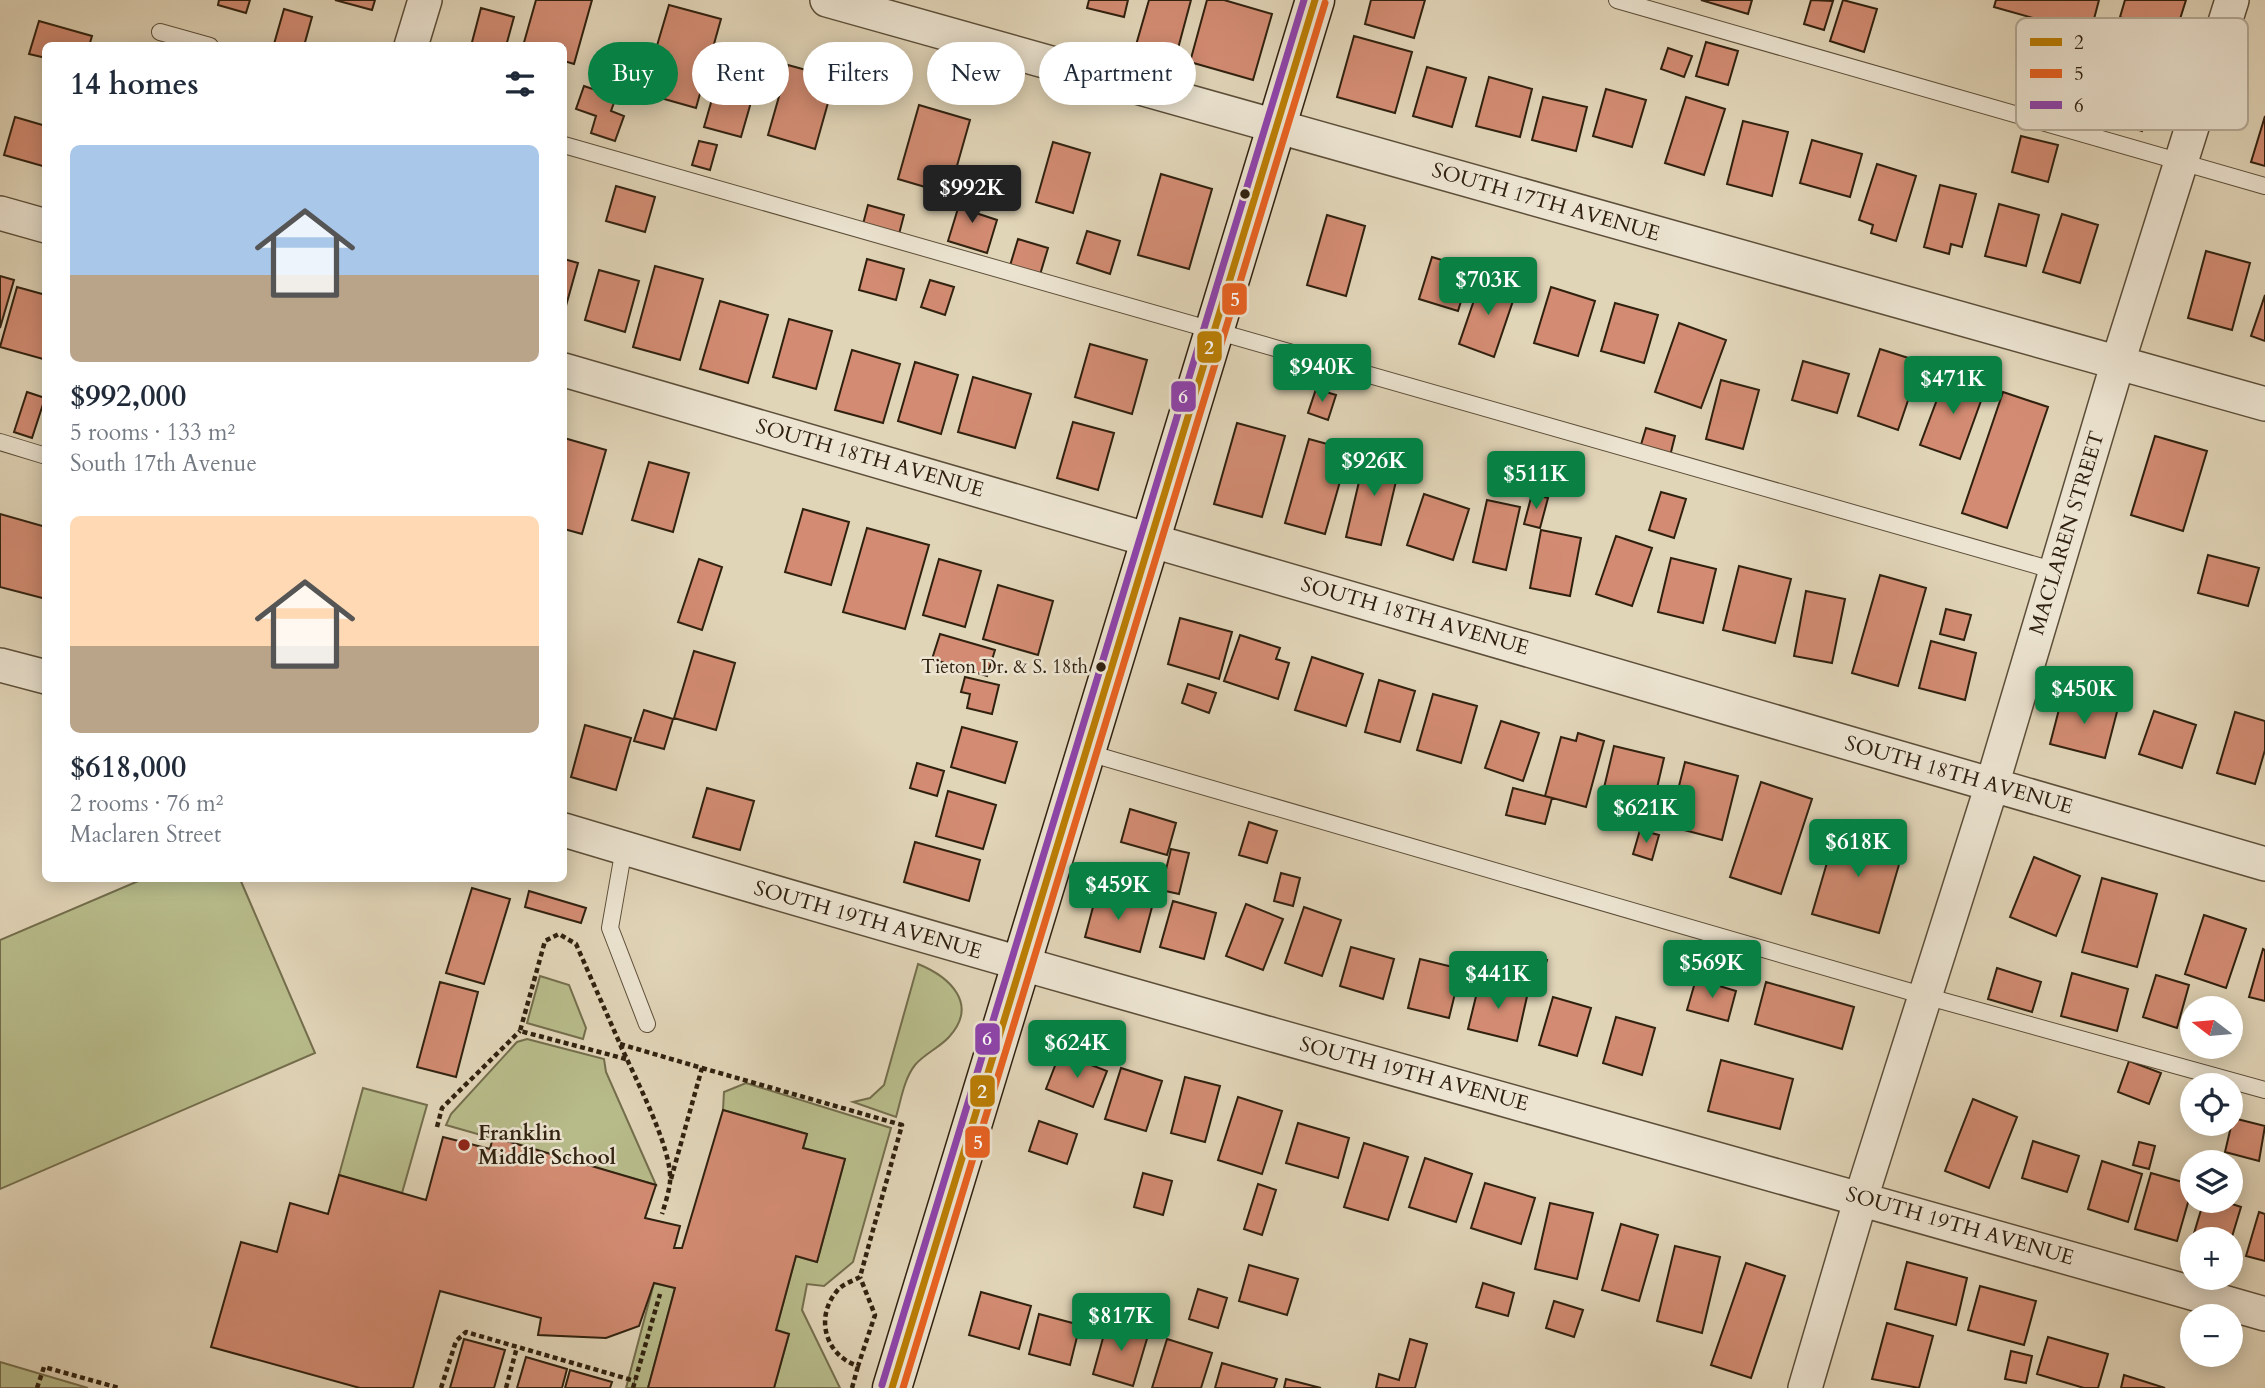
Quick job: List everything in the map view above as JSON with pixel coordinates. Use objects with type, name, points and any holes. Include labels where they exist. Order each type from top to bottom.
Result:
[{"type":"main road","points":[[901,1386],[1019,965],[1315,0]]},
{"type":"street","points":[[412,42],[425,0]]},
{"type":"street","name":"SOUTH 17TH AVENUE","points":[[827,0],[2265,404]]},
{"type":"street","name":"MACLAREN STREET","points":[[2226,18],[2232,0]]},
{"type":"street","name":"MACLAREN STREET","points":[[1805,1388],[1861,1198],[1992,785],[2118,362],[2191,130]]},
{"type":"street","points":[[0,213],[42,225]]},
{"type":"street","name":"SOUTH 18TH AVENUE","points":[[567,371],[1151,538],[2265,864]]},
{"type":"street","points":[[0,665],[42,676]]},
{"type":"street","name":"SOUTH 19TH AVENUE","points":[[567,831],[1019,965],[1861,1198],[2265,1314]]},
{"type":"lane","points":[[1617,0],[2016,115]]},
{"type":"lane","points":[[160,32],[196,42]]},
{"type":"lane","points":[[2070,130],[2265,186]]},
{"type":"lane","points":[[567,146],[2056,571]]},
{"type":"lane","points":[[0,442],[42,455]]},
{"type":"lane","points":[[1085,752],[1925,996],[2265,1090]]},
{"type":"lane","points":[[624,848],[610,928],[646,1024]]},
{"type":"path","points":[[437,1127],[442,1108],[520,1031],[545,941],[559,934],[576,944],[662,1141],[671,1180]]},
{"type":"path","points":[[520,1031],[626,1059]]},
{"type":"path","points":[[620,1044],[902,1125],[860,1277],[875,1315],[852,1388]]},
{"type":"path","points":[[662,1214],[702,1068]]},
{"type":"path","points":[[858,1366],[843,1361],[832,1350],[824,1320],[829,1303],[838,1288],[860,1277]]},
{"type":"path","points":[[633,1388],[660,1294]]},
{"type":"path","points":[[441,1388],[456,1341],[466,1332],[635,1381]]},
{"type":"path","points":[[506,1388],[517,1347]]},
{"type":"path","points":[[37,1388],[44,1367],[119,1388]]},
{"type":"green space","points":[[136,882],[241,882],[315,1053],[0,1189],[0,940]]},
{"type":"green space","points":[[918,964],[950,984],[961,1003],[961,1014],[958,1025],[949,1037],[919,1061],[911,1071],[896,1117],[853,1102],[870,1098],[884,1085]]},
{"type":"green space","points":[[540,976],[569,985],[586,1028],[583,1039],[527,1023]]},
{"type":"green space","points":[[527,1039],[604,1059],[606,1072],[656,1185],[446,1125],[451,1114],[517,1042]]},
{"type":"green space","points":[[746,1083],[891,1128],[853,1262],[824,1286],[807,1284],[802,1310],[840,1388],[774,1388],[789,1334],[776,1330],[796,1256],[817,1262],[845,1159],[803,1148],[807,1134],[723,1110],[724,1092]]},
{"type":"green space","points":[[363,1088],[427,1105],[402,1193],[339,1175]]},
{"type":"green space","points":[[654,1283],[675,1288],[648,1388],[626,1388]]},
{"type":"green space","points":[[0,1362],[88,1388],[0,1388]]},
{"type":"building","points":[[219,0],[250,0],[246,13],[218,5]]},
{"type":"building","points":[[335,0],[375,0],[372,10]]},
{"type":"building","points":[[536,0],[592,0],[574,64],[567,62],[567,42],[524,42]]},
{"type":"building","points":[[1089,0],[1128,0],[1124,17],[1087,8]]},
{"type":"building","points":[[1149,0],[1191,0],[1180,42],[1137,42]]},
{"type":"building","points":[[1207,0],[1224,0],[1272,14],[1253,80],[1196,64],[1195,42]]},
{"type":"building","points":[[1371,0],[1425,0],[1414,38],[1365,24]]},
{"type":"building","points":[[1701,0],[1752,0],[1748,14]]},
{"type":"building","points":[[1811,0],[1833,1],[1824,30],[1804,24]]},
{"type":"building","points":[[1843,0],[1877,9],[1864,52],[1830,41]]},
{"type":"building","points":[[1996,0],[2099,0],[2094,18],[2033,18],[1994,7]]},
{"type":"building","points":[[2125,0],[2186,0],[2180,18],[2120,17]]},
{"type":"building","points":[[669,5],[721,19],[715,42],[692,42],[692,105],[697,105],[696,108],[678,103],[678,42],[658,42]]},
{"type":"building","points":[[481,8],[514,17],[507,42],[472,42]]},
{"type":"building","points":[[284,9],[312,17],[305,42],[275,42]]},
{"type":"building","points":[[39,21],[92,36],[90,42],[42,42],[42,57],[29,54]]},
{"type":"building","points":[[1354,36],[1412,52],[1395,113],[1337,97]]},
{"type":"building","points":[[1706,42],[1738,51],[1728,85],[1696,76]]},
{"type":"building","points":[[1668,48],[1692,56],[1684,77],[1661,69]]},
{"type":"building","points":[[789,65],[803,69],[803,105],[827,105],[815,149],[768,135],[777,105],[789,105]]},
{"type":"building","points":[[1427,67],[1466,78],[1452,127],[1413,116]]},
{"type":"building","points":[[1489,77],[1532,89],[1520,137],[1476,126]]},
{"type":"building","points":[[584,86],[588,87],[588,105],[613,105],[611,111],[624,116],[615,141],[591,133],[596,116],[576,109]]},
{"type":"building","points":[[1606,89],[1646,100],[1632,147],[1593,136]]},
{"type":"building","points":[[1543,97],[1587,107],[1576,151],[1532,140]]},
{"type":"building","points":[[1686,97],[1725,109],[1704,175],[1665,163]]},
{"type":"building","points":[[710,105],[750,105],[741,137],[704,127]]},
{"type":"building","points":[[919,105],[970,120],[949,194],[898,179]]},
{"type":"building","points":[[2265,116],[2265,166],[2251,162]]},
{"type":"building","points":[[15,117],[42,125],[42,166],[4,155]]},
{"type":"building","points":[[1743,121],[1788,132],[1772,196],[1727,184]]},
{"type":"building","points":[[2021,136],[2058,145],[2048,182],[2012,172]]},
{"type":"building","points":[[1812,140],[1862,154],[1850,197],[1800,183]]},
{"type":"building","points":[[699,141],[717,145],[710,170],[692,165]]},
{"type":"building","points":[[1053,142],[1090,153],[1073,213],[1036,202]]},
{"type":"building","points":[[1877,164],[1916,176],[1896,241],[1871,233],[1873,225],[1859,220]]},
{"type":"building","points":[[1161,174],[1212,189],[1189,269],[1138,255]]},
{"type":"building","points":[[1940,185],[1976,194],[1962,247],[1951,244],[1949,254],[1924,247]]},
{"type":"building","points":[[616,186],[655,197],[645,232],[606,221]]},
{"type":"building","points":[[963,192],[981,198],[976,213],[997,220],[987,253],[948,241]]},
{"type":"building","points":[[1999,204],[2039,215],[2026,266],[1985,256]]},
{"type":"building","points":[[868,205],[904,215],[898,238],[862,228]]},
{"type":"building","points":[[2062,214],[2098,225],[2080,283],[2043,272]]},
{"type":"building","points":[[1327,215],[1365,226],[1346,296],[1307,285]]},
{"type":"building","points":[[1087,231],[1120,241],[1110,274],[1077,263]]},
{"type":"building","points":[[1018,239],[1048,248],[1039,278],[1009,269]]},
{"type":"building","points":[[2206,251],[2250,263],[2232,330],[2188,318]]},
{"type":"building","points":[[1432,257],[1471,269],[1458,311],[1419,299]]},
{"type":"building","points":[[867,259],[904,269],[896,300],[859,290]]},
{"type":"building","points":[[567,260],[578,263],[567,302]]},
{"type":"building","points":[[655,266],[703,279],[680,360],[633,347]]},
{"type":"building","points":[[599,270],[639,281],[625,332],[585,320]]},
{"type":"building","points":[[0,276],[14,280],[0,328]]},
{"type":"building","points":[[1482,277],[1517,289],[1494,357],[1459,344]]},
{"type":"building","points":[[930,280],[954,287],[945,315],[921,307]]},
{"type":"building","points":[[17,287],[42,294],[42,359],[0,347]]},
{"type":"building","points":[[1551,287],[1595,301],[1578,356],[1534,343]]},
{"type":"building","points":[[2265,295],[2265,341],[2251,336]]},
{"type":"building","points":[[720,301],[768,315],[748,383],[700,369]]},
{"type":"building","points":[[1615,303],[1658,315],[1644,363],[1601,351]]},
{"type":"building","points":[[789,319],[832,331],[816,389],[773,377]]},
{"type":"building","points":[[1679,323],[1726,340],[1701,408],[1655,392]]},
{"type":"building","points":[[1090,344],[1147,360],[1132,414],[1075,397]]},
{"type":"building","points":[[1880,349],[1921,362],[1898,430],[1858,416]]},
{"type":"building","points":[[852,350],[900,364],[883,423],[835,410]]},
{"type":"building","points":[[1803,361],[1849,374],[1837,413],[1792,400]]},
{"type":"building","points":[[915,362],[958,375],[941,434],[898,421]]},
{"type":"building","points":[[1947,373],[1986,387],[1960,459],[1920,445]]},
{"type":"building","points":[[973,377],[1031,394],[1015,448],[958,432]]},
{"type":"building","points":[[1721,380],[1759,390],[1743,449],[1706,439]]},
{"type":"building","points":[[1316,389],[1336,395],[1328,420],[1308,413]]},
{"type":"building","points":[[27,392],[42,397],[42,407],[32,438],[14,432]]},
{"type":"building","points":[[2003,392],[2048,407],[2007,528],[1962,513]]},
{"type":"building","points":[[1073,422],[1114,433],[1098,490],[1057,478]]},
{"type":"building","points":[[1237,423],[1285,436],[1262,517],[1214,504]]},
{"type":"building","points":[[1646,428],[1675,436],[1670,456],[1640,448]]},
{"type":"building","points":[[2155,436],[2207,451],[2183,531],[2131,515]]},
{"type":"building","points":[[567,439],[606,450],[582,534],[567,530]]},
{"type":"building","points":[[1309,439],[1349,450],[1325,534],[1285,523]]},
{"type":"building","points":[[1366,452],[1401,460],[1381,545],[1346,537]]},
{"type":"building","points":[[649,462],[689,473],[673,532],[632,520]]},
{"type":"building","points":[[1661,492],[1686,499],[1674,538],[1649,530]]},
{"type":"building","points":[[1424,494],[1469,509],[1453,560],[1407,545]]},
{"type":"building","points":[[1532,494],[1548,498],[1540,528],[1524,524]]},
{"type":"building","points":[[1487,500],[1520,507],[1506,570],[1473,562]]},
{"type":"building","points":[[803,509],[849,522],[831,585],[785,572]]},
{"type":"building","points":[[0,514],[42,526],[42,598],[0,587]]},
{"type":"building","points":[[867,528],[929,545],[905,629],[843,612]]},
{"type":"building","points":[[1541,530],[1581,538],[1570,596],[1530,588]]},
{"type":"building","points":[[1616,536],[1652,548],[1632,606],[1596,594]]},
{"type":"building","points":[[2208,555],[2259,568],[2248,606],[2198,593]]},
{"type":"building","points":[[1671,558],[1716,569],[1703,623],[1658,612]]},
{"type":"building","points":[[699,559],[722,567],[702,630],[678,622]]},
{"type":"building","points":[[939,559],[981,571],[965,627],[923,615]]},
{"type":"building","points":[[1739,566],[1791,579],[1775,643],[1723,630]]},
{"type":"building","points":[[1880,575],[1926,588],[1898,686],[1852,673]]},
{"type":"building","points":[[998,585],[1053,601],[1038,655],[983,639]]},
{"type":"building","points":[[1806,591],[1845,599],[1832,663],[1794,656]]},
{"type":"building","points":[[1946,609],[1971,615],[1964,640],[1940,634]]},
{"type":"building","points":[[1180,618],[1232,632],[1219,679],[1168,664]]},
{"type":"building","points":[[940,634],[995,650],[987,676],[932,659]]},
{"type":"building","points":[[1240,635],[1280,648],[1276,659],[1289,663],[1278,699],[1224,681]]},
{"type":"building","points":[[1931,641],[1976,653],[1965,700],[1919,688]]},
{"type":"building","points":[[694,651],[735,663],[716,730],[674,718]]},
{"type":"building","points":[[1312,657],[1363,674],[1346,726],[1295,710]]},
{"type":"building","points":[[965,677],[999,685],[992,714],[967,708],[970,694],[961,692]]},
{"type":"building","points":[[1379,680],[1415,691],[1400,742],[1365,732]]},
{"type":"building","points":[[1188,684],[1216,693],[1209,713],[1182,703]]},
{"type":"building","points":[[1433,694],[1477,706],[1461,763],[1417,750]]},
{"type":"building","points":[[2063,694],[2118,708],[2105,758],[2050,744]]},
{"type":"building","points":[[644,710],[673,719],[664,749],[634,741]]},
{"type":"building","points":[[2154,711],[2196,725],[2182,768],[2139,754]]},
{"type":"building","points":[[2235,712],[2265,721],[2265,750],[2255,784],[2217,773]]},
{"type":"building","points":[[1501,721],[1539,733],[1523,781],[1485,768]]},
{"type":"building","points":[[585,725],[631,738],[616,790],[571,777]]},
{"type":"building","points":[[962,727],[1017,742],[1005,783],[951,767]]},
{"type":"building","points":[[1578,733],[1604,741],[1586,807],[1545,796],[1561,737],[1576,741]]},
{"type":"building","points":[[1614,746],[1664,758],[1653,805],[1603,792]]},
{"type":"building","points":[[1685,762],[1738,776],[1722,840],[1669,826]]},
{"type":"building","points":[[917,763],[944,771],[937,796],[910,788]]},
{"type":"building","points":[[1761,782],[1812,799],[1781,894],[1730,877]]},
{"type":"building","points":[[707,788],[754,801],[740,850],[693,837]]},
{"type":"building","points":[[1513,788],[1552,798],[1545,824],[1506,815]]},
{"type":"building","points":[[948,791],[996,805],[983,849],[936,836]]},
{"type":"building","points":[[1130,809],[1176,823],[1167,855],[1121,842]]},
{"type":"building","points":[[1249,822],[1277,831],[1267,863],[1239,855]]},
{"type":"building","points":[[1838,825],[1905,844],[1879,933],[1812,914]]},
{"type":"building","points":[[1640,830],[1659,835],[1652,860],[1633,854]]},
{"type":"building","points":[[915,842],[980,860],[969,901],[904,882]]},
{"type":"building","points":[[1171,849],[1189,853],[1179,894],[1161,890]]},
{"type":"building","points":[[2034,857],[2080,876],[2056,936],[2010,917]]},
{"type":"building","points":[[1281,873],[1300,878],[1293,906],[1274,901]]},
{"type":"building","points":[[2102,878],[2157,894],[2137,967],[2082,952]]},
{"type":"building","points":[[472,888],[510,899],[484,984],[446,973]]},
{"type":"building","points":[[529,891],[586,908],[581,923],[525,907]]},
{"type":"building","points":[[1097,892],[1152,907],[1140,952],[1085,937]]},
{"type":"building","points":[[1173,901],[1216,913],[1204,959],[1160,947]]},
{"type":"building","points":[[1246,904],[1283,919],[1263,970],[1226,956]]},
{"type":"building","points":[[1304,907],[1341,920],[1322,976],[1285,963]]},
{"type":"building","points":[[2204,915],[2246,929],[2226,988],[2185,974]]},
{"type":"building","points":[[1351,947],[1394,959],[1383,999],[1340,986]]},
{"type":"building","points":[[2263,949],[2265,950],[2265,1001],[2249,997]]},
{"type":"building","points":[[1530,955],[1547,960],[1540,984],[1522,979]]},
{"type":"building","points":[[1420,959],[1461,969],[1449,1018],[1408,1008]]},
{"type":"building","points":[[1997,968],[2041,982],[2032,1012],[1988,999]]},
{"type":"building","points":[[2072,973],[2128,989],[2117,1031],[2061,1016]]},
{"type":"building","points":[[2156,975],[2189,985],[2186,996],[2180,996],[2177,1028],[2143,1017]]},
{"type":"building","points":[[1696,979],[1736,991],[1728,1021],[1687,1010]]},
{"type":"building","points":[[1480,980],[1528,992],[1517,1041],[1468,1029]]},
{"type":"building","points":[[440,982],[478,992],[456,1077],[417,1067]]},
{"type":"building","points":[[1766,982],[1854,1007],[1842,1049],[1755,1024]]},
{"type":"building","points":[[1553,997],[1591,1008],[1577,1056],[1539,1045]]},
{"type":"building","points":[[1616,1017],[1655,1028],[1642,1075],[1603,1063]]},
{"type":"building","points":[[1060,1053],[1107,1071],[1093,1107],[1046,1089]]},
{"type":"building","points":[[1721,1060],[1793,1079],[1780,1129],[1708,1111]]},
{"type":"building","points":[[2129,1061],[2161,1073],[2149,1104],[2118,1092]]},
{"type":"building","points":[[1121,1068],[1162,1081],[1146,1131],[1105,1119]]},
{"type":"building","points":[[1185,1077],[1220,1086],[1205,1142],[1171,1133]]},
{"type":"building","points":[[1238,1097],[1282,1111],[1262,1174],[1218,1160]]},
{"type":"building","points":[[1973,1099],[2017,1117],[1989,1188],[1945,1171]]},
{"type":"building","points":[[723,1110],[807,1134],[803,1148],[845,1159],[817,1262],[796,1256],[776,1330],[789,1334],[774,1388],[648,1388],[675,1288],[654,1283],[639,1326],[606,1338],[538,1335],[541,1318],[440,1291],[413,1388],[360,1388],[211,1347],[241,1242],[277,1252],[290,1203],[328,1214],[339,1175],[426,1200],[443,1137],[490,1149],[493,1137],[656,1185],[645,1218],[680,1226],[674,1248],[682,1248]]},
{"type":"building","points":[[2243,1120],[2265,1126],[2259,1161],[2243,1157],[2243,1150],[2225,1150],[2229,1136],[2243,1136]]},
{"type":"building","points":[[1039,1121],[1077,1134],[1067,1164],[1029,1151]]},
{"type":"building","points":[[1298,1123],[1349,1138],[1338,1178],[1286,1163]]},
{"type":"building","points":[[2033,1141],[2079,1156],[2067,1192],[2022,1178]]},
{"type":"building","points":[[2139,1142],[2155,1146],[2149,1169],[2133,1165]]},
{"type":"building","points":[[1364,1143],[1408,1157],[1388,1220],[1344,1207]]},
{"type":"building","points":[[1425,1158],[1472,1174],[1456,1222],[1409,1207]]},
{"type":"building","points":[[2102,1161],[2142,1174],[2128,1222],[2088,1209]]},
{"type":"building","points":[[1143,1173],[1172,1181],[1163,1215],[1134,1207]]},
{"type":"building","points":[[2151,1173],[2180,1181],[2180,1213],[2185,1213],[2177,1241],[2135,1229]]},
{"type":"building","points":[[1485,1183],[1535,1198],[1521,1244],[1471,1228]]},
{"type":"building","points":[[1258,1184],[1276,1190],[1262,1235],[1244,1229]]},
{"type":"building","points":[[1550,1203],[1593,1213],[1577,1279],[1535,1269]]},
{"type":"building","points":[[2259,1212],[2265,1214],[2265,1261],[2246,1256]]},
{"type":"building","points":[[2200,1213],[2239,1213],[2235,1227],[2196,1227]]},
{"type":"building","points":[[1621,1224],[1658,1235],[1639,1301],[1602,1290]]},
{"type":"building","points":[[1675,1246],[1720,1257],[1702,1333],[1657,1321]]},
{"type":"building","points":[[1907,1262],[1967,1278],[1956,1325],[1895,1309]]},
{"type":"building","points":[[1746,1263],[1785,1276],[1751,1378],[1711,1365]]},
{"type":"building","points":[[1249,1265],[1298,1279],[1287,1315],[1239,1301]]},
{"type":"building","points":[[1483,1283],[1514,1293],[1508,1316],[1476,1307]]},
{"type":"building","points":[[1980,1286],[2036,1301],[2024,1345],[1968,1330]]},
{"type":"building","points":[[1198,1289],[1227,1298],[1218,1328],[1189,1319]]},
{"type":"building","points":[[981,1292],[1031,1306],[1019,1349],[969,1335]]},
{"type":"building","points":[[1554,1301],[1583,1310],[1574,1337],[1546,1328]]},
{"type":"building","points":[[1039,1314],[1080,1325],[1070,1365],[1029,1354]]},
{"type":"building","points":[[1108,1320],[1149,1332],[1133,1386],[1093,1374]]},
{"type":"building","points":[[1887,1323],[1933,1336],[1919,1388],[1872,1379]]},
{"type":"building","points":[[2048,1337],[2108,1354],[2098,1388],[2084,1388],[2037,1374]]},
{"type":"building","points":[[464,1339],[505,1350],[494,1388],[450,1388]]},
{"type":"building","points":[[1167,1339],[1212,1353],[1201,1388],[1152,1388]]},
{"type":"building","points":[[1410,1339],[1427,1344],[1415,1388],[1376,1388],[1379,1374],[1399,1380]]},
{"type":"building","points":[[2011,1351],[2032,1356],[2026,1383],[2005,1379]]},
{"type":"building","points":[[526,1357],[567,1369],[562,1388],[517,1388]]},
{"type":"building","points":[[1222,1363],[1277,1379],[1274,1388],[1215,1388]]},
{"type":"building","points":[[570,1370],[612,1382],[610,1388],[565,1388]]},
{"type":"building","points":[[2124,1375],[2165,1388],[2121,1388]]},
{"type":"building","points":[[1286,1379],[1321,1388],[1284,1388]]},
{"type":"transit line","name":"6","points":[[882,1385],[1304,0]]},
{"type":"transit line","name":"2","points":[[892,1388],[1315,0]]},
{"type":"transit line","name":"5","points":[[903,1388],[1325,3]]},
{"type":"place","name":"Tieton Dr. & S. 18th","points":[[1101,667]]},
{"type":"place","name":"Franklin Middle School","points":[[464,1145]]}]
